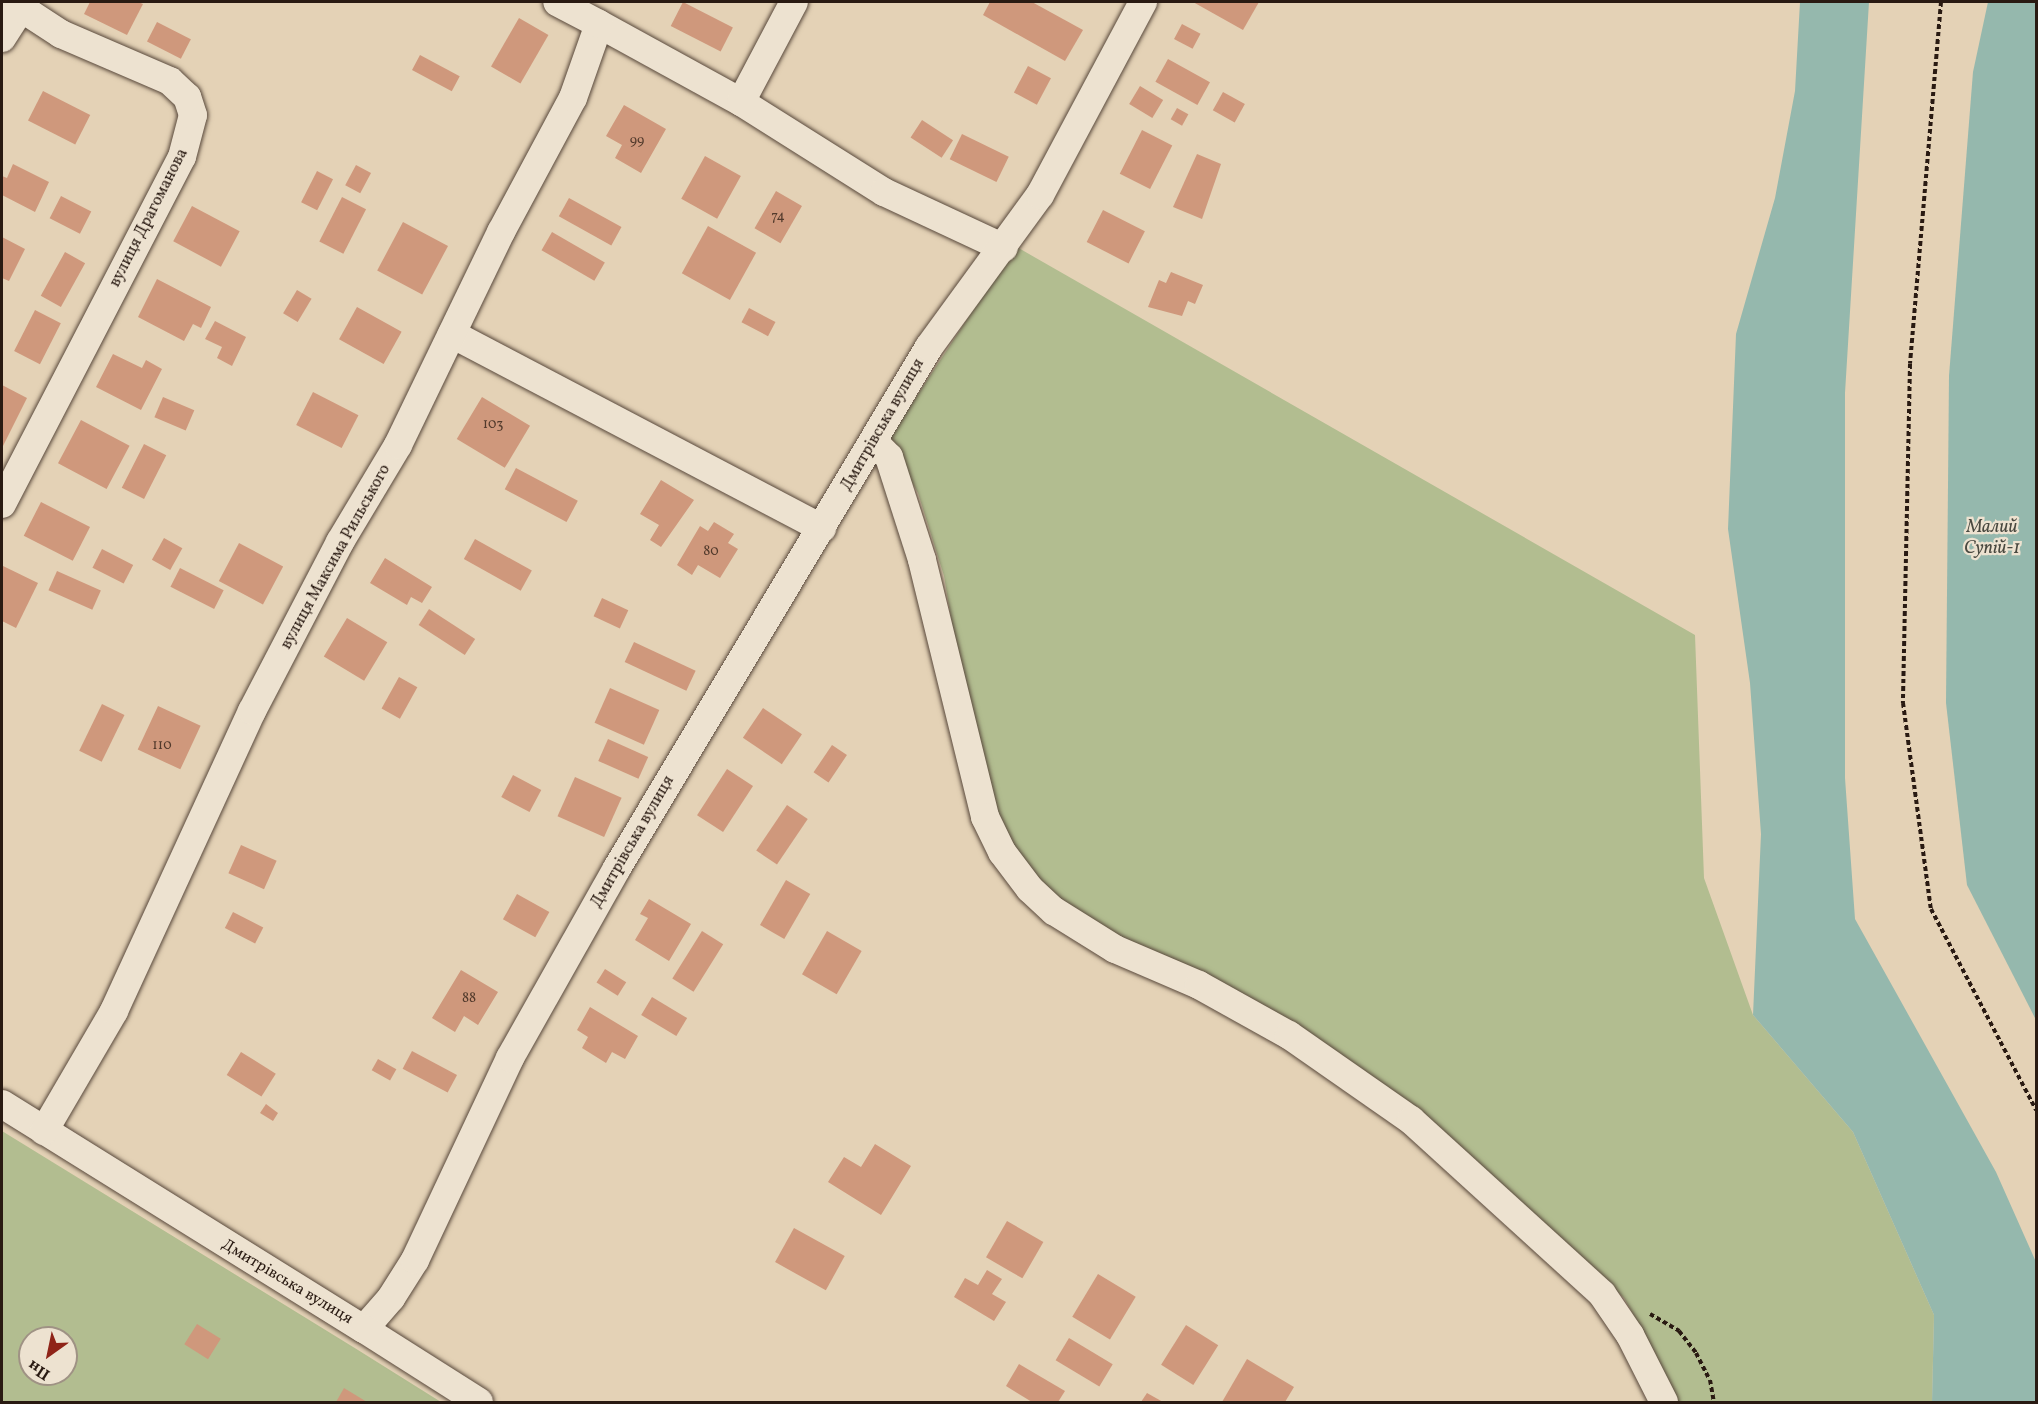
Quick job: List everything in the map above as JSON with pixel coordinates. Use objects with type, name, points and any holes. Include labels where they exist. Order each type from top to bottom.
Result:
[{"type":"street","points":[[557,2],[741,102],[884,192],[1004,248]]},
{"type":"street","points":[[741,102],[794,2]]},
{"type":"street","name":"Дмитрівська вулиця","points":[[2,1104],[364,1329],[406,1276],[539,1004],[942,326],[1004,248],[1061,158],[1143,2]]},
{"type":"street","name":"вулиця Драгоманова","points":[[2,38],[19,3],[61,34],[170,81],[187,97],[193,115],[182,157],[2,504]]},
{"type":"street","name":"вулиця Максима Рильського","points":[[44,1131],[114,1011],[252,711],[333,555],[393,454],[573,98],[599,24]]},
{"type":"street","points":[[452,334],[822,528]]},
{"type":"street","points":[[874,442],[889,457],[922,560],[985,817],[1002,852],[1030,889],[1054,911],[1093,936],[1225,999],[1355,1079],[1435,1140],[1584,1276],[1615,1311],[1664,1402]]},
{"type":"street","points":[[364,1329],[479,1402]]},
{"type":"path","points":[[1941,2],[1910,364],[1903,703],[1931,909],[2037,1110]]},
{"type":"path","points":[[1615,1311],[1643,1309],[1679,1331],[1710,1380],[1714,1402]]},
{"type":"green space","points":[[1015,246],[1695,635],[1704,878],[1753,1015],[1853,1132],[1934,1315],[1932,1402],[1673,1402],[1656,1355],[1624,1298],[1457,1145],[1055,901],[999,828],[958,661],[944,576],[918,493],[888,440]]},
{"type":"green space","points":[[2,1131],[358,1350],[441,1402],[2,1402]]},
{"type":"water","points":[[1800,2],[1869,2],[1845,393],[1845,778],[1855,919],[1996,1172],[2036,1262],[2036,1402],[1932,1402],[1934,1315],[1853,1132],[1753,1015],[1761,834],[1750,683],[1728,529],[1736,334],[1775,198],[1795,91]]},
{"type":"water","name":"Малий Супій-1","points":[[1988,2],[2036,2],[2036,1020],[1967,885],[1946,703],[1949,376],[1973,72]]},
{"type":"building","points":[[90,2],[138,2],[143,4],[127,35],[84,14]]},
{"type":"building","points":[[683,2],[733,27],[721,51],[671,26]]},
{"type":"building","points":[[990,2],[1032,2],[1083,30],[1065,61],[983,15]]},
{"type":"building","points":[[1193,2],[1259,2],[1243,30]]},
{"type":"building","points":[[519,18],[548,35],[520,83],[491,66]]},
{"type":"building","points":[[157,22],[191,39],[181,59],[147,42]]},
{"type":"building","points":[[1182,24],[1201,34],[1193,49],[1174,39]]},
{"type":"building","points":[[420,55],[460,76],[452,91],[412,70]]},
{"type":"building","points":[[1168,59],[1210,82],[1197,105],[1155,82]]},
{"type":"building","points":[[1028,66],[1051,78],[1037,105],[1014,92]]},
{"type":"building","points":[[1140,86],[1163,100],[1152,118],[1129,104]]},
{"type":"building","points":[[43,91],[90,115],[75,144],[28,120]]},
{"type":"building","points":[[1223,92],[1245,104],[1235,122],[1213,110]]},
{"type":"building","points":[[624,105],[666,129],[641,173],[615,158],[622,145],[606,136]]},
{"type":"building","points":[[1177,108],[1188,114],[1182,126],[1171,119]]},
{"type":"building","points":[[922,120],[953,140],[942,158],[911,138]]},
{"type":"building","points":[[1142,130],[1172,145],[1150,189],[1120,174]]},
{"type":"building","points":[[962,134],[1009,157],[996,182],[950,159]]},
{"type":"building","points":[[1197,154],[1221,164],[1202,219],[1173,207]]},
{"type":"building","points":[[705,156],[741,176],[717,219],[681,199]]},
{"type":"building","points":[[13,164],[49,182],[35,212],[2,195],[2,176],[7,178]]},
{"type":"building","points":[[356,165],[371,173],[360,193],[345,185]]},
{"type":"building","points":[[317,171],[333,179],[317,210],[301,202]]},
{"type":"building","points":[[776,191],[802,206],[780,243],[754,228]]},
{"type":"building","points":[[61,196],[91,211],[80,234],[50,218]]},
{"type":"building","points":[[342,197],[366,209],[343,254],[319,242]]},
{"type":"building","points":[[569,198],[621,227],[611,245],[559,216]]},
{"type":"building","points":[[192,206],[240,231],[221,267],[173,241]]},
{"type":"building","points":[[1103,210],[1145,231],[1129,263],[1087,242]]},
{"type":"building","points":[[403,222],[448,246],[422,295],[377,271]]},
{"type":"building","points":[[708,226],[756,253],[730,300],[682,273]]},
{"type":"building","points":[[552,232],[605,262],[594,281],[542,250]]},
{"type":"building","points":[[2,237],[25,249],[9,281],[2,278]]},
{"type":"building","points":[[65,252],[85,263],[61,307],[41,296]]},
{"type":"building","points":[[1171,272],[1203,285],[1195,304],[1188,301],[1182,316],[1148,307],[1159,280],[1166,283]]},
{"type":"building","points":[[157,279],[211,307],[201,328],[193,324],[184,341],[138,317]]},
{"type":"building","points":[[297,290],[312,299],[298,322],[283,313]]},
{"type":"building","points":[[357,307],[402,332],[384,364],[339,339]]},
{"type":"building","points":[[749,308],[775,322],[768,336],[741,322]]},
{"type":"building","points":[[35,310],[61,323],[40,364],[14,351]]},
{"type":"building","points":[[215,321],[246,337],[232,366],[217,358],[222,347],[205,339]]},
{"type":"building","points":[[113,354],[142,368],[146,360],[162,369],[141,410],[96,387]]},
{"type":"building","points":[[2,385],[27,398],[2,448]]},
{"type":"building","points":[[313,392],[358,415],[342,448],[296,425]]},
{"type":"building","points":[[163,397],[194,410],[186,431],[154,417]]},
{"type":"building","points":[[482,397],[530,426],[505,468],[457,439]]},
{"type":"building","points":[[81,420],[130,446],[107,489],[58,463]]},
{"type":"building","points":[[144,444],[166,455],[144,499],[122,488]]},
{"type":"building","points":[[516,468],[578,501],[567,522],[505,489]]},
{"type":"building","points":[[661,480],[694,500],[661,547],[650,540],[659,525],[640,514]]},
{"type":"building","points":[[41,502],[90,527],[73,561],[24,536]]},
{"type":"building","points":[[714,522],[734,534],[728,543],[738,549],[720,578],[698,565],[692,575],[677,565],[700,526],[708,531]]},
{"type":"building","points":[[164,538],[182,548],[170,570],[152,560]]},
{"type":"building","points":[[475,539],[532,571],[521,591],[464,559]]},
{"type":"building","points":[[239,543],[283,566],[263,604],[219,581]]},
{"type":"building","points":[[102,549],[133,565],[124,584],[92,568]]},
{"type":"building","points":[[385,558],[432,587],[422,603],[411,597],[407,605],[370,583]]},
{"type":"building","points":[[3,566],[38,583],[16,628],[2,621]]},
{"type":"building","points":[[180,568],[224,590],[214,609],[170,587]]},
{"type":"building","points":[[57,571],[101,591],[92,610],[48,590]]},
{"type":"building","points":[[602,598],[628,610],[620,628],[594,616]]},
{"type":"building","points":[[429,609],[475,639],[465,655],[419,625]]},
{"type":"building","points":[[347,618],[387,642],[364,681],[324,657]]},
{"type":"building","points":[[634,642],[696,671],[686,691],[625,662]]},
{"type":"building","points":[[399,677],[417,687],[400,719],[382,708]]},
{"type":"building","points":[[610,688],[659,710],[644,745],[595,723]]},
{"type":"building","points":[[102,704],[124,715],[102,762],[79,751]]},
{"type":"building","points":[[158,706],[201,726],[180,769],[138,750]]},
{"type":"building","points":[[763,708],[802,734],[782,764],[743,738]]},
{"type":"building","points":[[608,739],[648,757],[638,779],[598,761]]},
{"type":"building","points":[[832,745],[847,755],[828,782],[814,772]]},
{"type":"building","points":[[727,769],[753,786],[723,832],[697,815]]},
{"type":"building","points":[[513,775],[541,790],[530,812],[501,797]]},
{"type":"building","points":[[575,777],[622,798],[604,837],[558,816]]},
{"type":"building","points":[[787,805],[808,819],[777,865],[756,851]]},
{"type":"building","points":[[241,845],[277,861],[264,889],[228,873]]},
{"type":"building","points":[[786,880],[810,894],[784,939],[760,925]]},
{"type":"building","points":[[517,894],[549,912],[535,937],[503,919]]},
{"type":"building","points":[[649,899],[691,924],[669,961],[635,940],[648,918],[640,914]]},
{"type":"building","points":[[233,912],[263,927],[255,943],[225,928]]},
{"type":"building","points":[[702,931],[723,944],[694,992],[672,978]]},
{"type":"building","points":[[827,931],[862,951],[837,994],[802,974]]},
{"type":"building","points":[[605,969],[626,982],[618,996],[597,983]]},
{"type":"building","points":[[461,970],[498,992],[478,1025],[464,1016],[455,1032],[432,1018]]},
{"type":"building","points":[[652,997],[687,1018],[676,1036],[641,1015]]},
{"type":"building","points":[[590,1007],[638,1036],[625,1059],[612,1052],[606,1063],[582,1048],[588,1037],[577,1030]]},
{"type":"building","points":[[412,1051],[457,1075],[448,1093],[403,1069]]},
{"type":"building","points":[[241,1052],[276,1074],[261,1097],[227,1075]]},
{"type":"building","points":[[378,1059],[396,1069],[390,1081],[372,1070]]},
{"type":"building","points":[[266,1104],[278,1113],[273,1121],[260,1113]]},
{"type":"building","points":[[875,1144],[911,1166],[881,1215],[828,1182],[844,1157],[861,1167]]},
{"type":"building","points":[[1007,1221],[1043,1242],[1022,1278],[986,1257]]},
{"type":"building","points":[[794,1228],[845,1256],[826,1290],[775,1262]]},
{"type":"building","points":[[987,1270],[1002,1279],[992,1294],[1006,1302],[994,1321],[954,1297],[965,1278],[978,1285]]},
{"type":"building","points":[[1098,1274],[1136,1297],[1110,1340],[1072,1317]]},
{"type":"building","points":[[197,1324],[221,1339],[208,1359],[184,1344]]},
{"type":"building","points":[[1186,1325],[1218,1345],[1193,1385],[1161,1365]]},
{"type":"building","points":[[1069,1338],[1113,1364],[1099,1387],[1056,1360]]},
{"type":"building","points":[[1247,1359],[1294,1387],[1285,1402],[1222,1402]]},
{"type":"building","points":[[1019,1364],[1065,1391],[1058,1402],[1032,1402],[1006,1386]]},
{"type":"building","points":[[344,1388],[367,1402],[336,1402]]},
{"type":"building","points":[[1147,1393],[1163,1402],[1141,1402]]}]
